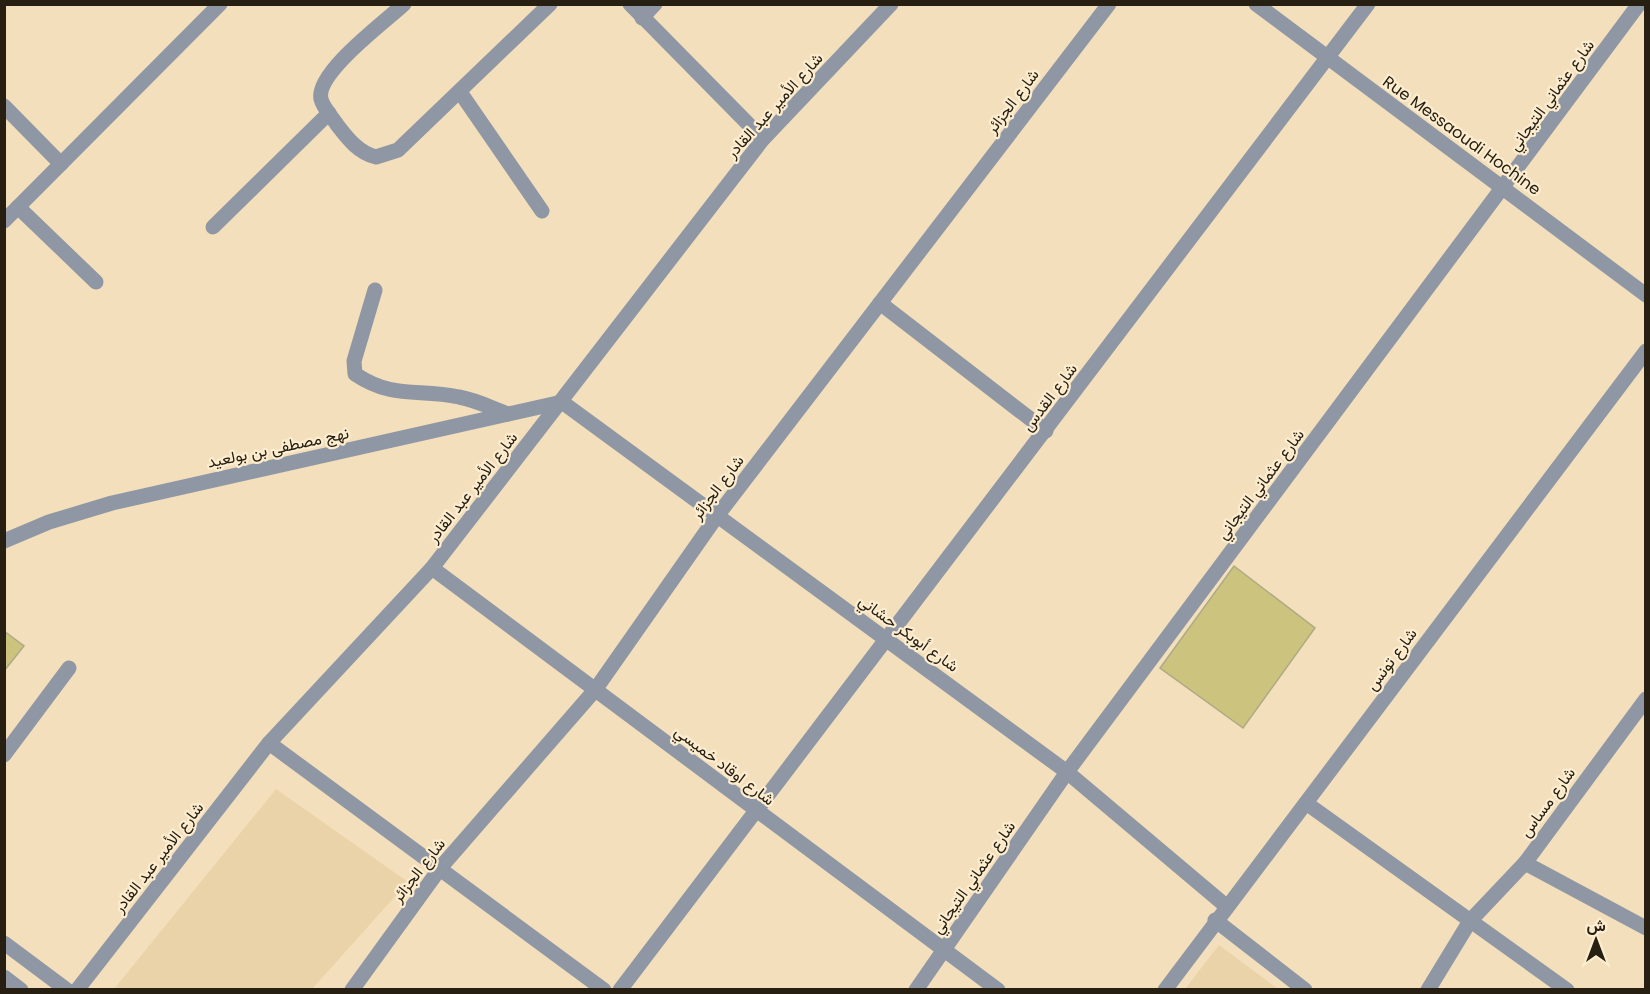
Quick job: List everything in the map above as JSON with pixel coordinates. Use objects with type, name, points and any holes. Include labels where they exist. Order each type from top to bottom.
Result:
[{"type":"street","points":[[96,282],[9,215],[220,4]]},
{"type":"street","points":[[404,4],[340,61],[324,81],[321,99],[329,113],[355,146],[369,156],[385,156],[398,150],[550,4]]},
{"type":"street","points":[[630,4],[763,139]]},
{"type":"street","points":[[642,18],[655,4]]},
{"type":"street","name":"شارع الأمير عبد القادر","points":[[77,990],[269,743],[432,568],[763,139],[891,4]]},
{"type":"street","name":"شارع الجزائر","points":[[352,990],[441,867],[595,690],[717,516],[1109,4]]},
{"type":"street","name":"Rue Messaoudi Hochine","points":[[1256,4],[1646,295]]},
{"type":"street","name":"شارع القدس","points":[[620,990],[888,640],[1368,4]]},
{"type":"street","name":"شارع عثماني التيجاني","points":[[916,990],[1067,772],[1639,4]]},
{"type":"street","points":[[460,92],[542,211]]},
{"type":"street","points":[[4,106],[60,164]]},
{"type":"street","points":[[213,227],[329,113]]},
{"type":"street","points":[[375,290],[354,360],[355,374],[374,387],[404,393],[459,397],[508,414]]},
{"type":"street","points":[[880,303],[1046,431]]},
{"type":"street","name":"شارع تونس","points":[[1165,990],[1215,920],[1306,803],[1646,351]]},
{"type":"street","name":"نهج مصطفى بن بولعيد","points":[[4,541],[49,522],[112,503],[562,402]]},
{"type":"street","name":"شارع أبوبكر حشاني","points":[[562,402],[1067,772],[1226,906]]},
{"type":"street","name":"شارع اوقاد خميسي","points":[[432,568],[998,990]]},
{"type":"street","points":[[4,755],[69,668]]},
{"type":"street","name":"شارع مساس","points":[[1428,990],[1470,921],[1525,863],[1646,699]]},
{"type":"street","points":[[269,743],[441,867],[604,990]]},
{"type":"street","points":[[1306,803],[1567,990]]},
{"type":"street","points":[[1525,863],[1646,928]]},
{"type":"street","points":[[1215,920],[1305,990]]},
{"type":"street","points":[[4,943],[67,990]]},
{"type":"street","points":[[4,977],[21,990]]},
{"type":"shaded area","points":[[276,789],[408,882],[312,989],[114,989]]},
{"type":"shaded area","points":[[1219,945],[1278,989],[1185,989]]},
{"type":"building","points":[[1234,566],[1315,628],[1243,728],[1160,668]]},
{"type":"building","points":[[4,631],[24,646],[4,671]]}]
